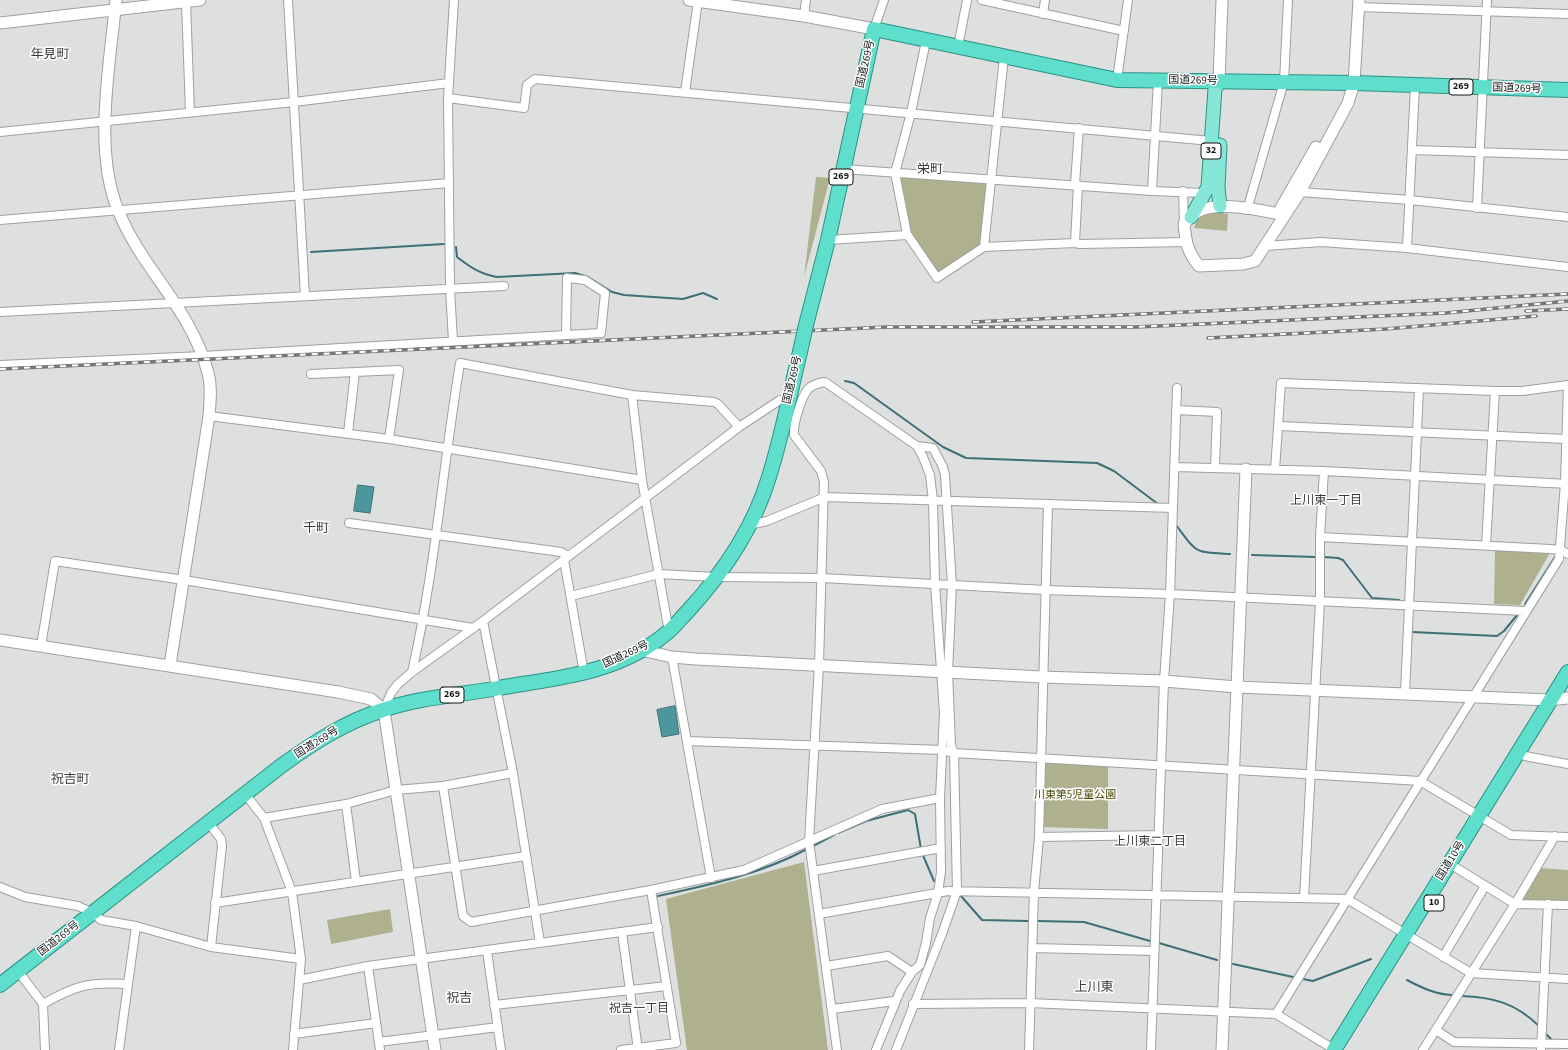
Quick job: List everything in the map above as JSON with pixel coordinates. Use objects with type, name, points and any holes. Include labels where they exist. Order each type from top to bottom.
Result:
[{"type":"highway","name":"国道269号","points":[[0,985],[245,794],[314,743],[344,726],[384,710],[420,701],[584,673],[617,662],[641,650],[669,632],[698,600],[739,545],[769,479],[828,240],[874,29],[958,48],[1118,80],[1354,83],[1568,90]]},
{"type":"highway","name":"国道10号","points":[[1482,818],[1525,756],[1562,695],[1568,672]]},
{"type":"highway","name":"国道10号","points":[[1344,1050],[1410,936],[1482,818],[1562,695]]},
{"type":"highway","name":"国道10号","points":[[1334,1050],[1410,936]]},
{"type":"main road","name":"32","points":[[1188,220],[1208,187],[1215,89],[1219,82]]},
{"type":"main road","name":"32","points":[[1219,82],[1222,89],[1218,188],[1220,206]]},
{"type":"street","points":[[0,23],[115,5],[200,0]]},
{"type":"street","points":[[288,0],[305,296]]},
{"type":"street","points":[[453,341],[450,288],[448,98],[454,0]]},
{"type":"street","points":[[804,16],[806,0]]},
{"type":"street","points":[[874,29],[880,0]]},
{"type":"street","points":[[874,29],[884,0]]},
{"type":"street","points":[[958,48],[967,0]]},
{"type":"street","points":[[982,0],[1124,31]]},
{"type":"street","points":[[1043,14],[1045,0]]},
{"type":"street","points":[[1118,80],[1128,0]]},
{"type":"street","points":[[1219,82],[1222,0]]},
{"type":"street","points":[[1247,210],[1284,82],[1288,0]]},
{"type":"street","points":[[1477,208],[1487,0]]},
{"type":"street","points":[[685,92],[698,1],[804,16],[874,29]]},
{"type":"street","points":[[186,2],[190,112]]},
{"type":"street","points":[[1281,214],[1300,192],[1348,103],[1354,83],[1359,3],[1568,14]]},
{"type":"street","points":[[115,5],[105,121],[107,170],[117,210],[142,255],[176,302],[193,332],[208,374],[210,392],[209,416],[170,665]]},
{"type":"street","points":[[926,41],[911,113],[895,173],[908,235],[937,278],[984,247],[1075,243],[1186,242]]},
{"type":"street","points":[[984,247],[1004,57]]},
{"type":"street","points":[[448,98],[524,108],[527,86],[535,79],[997,120],[1211,141]]},
{"type":"street","points":[[1152,191],[1158,81]]},
{"type":"street","points":[[0,132],[294,102],[449,83]]},
{"type":"street","points":[[1184,191],[1188,220],[1186,242],[1190,254],[1199,266],[1254,261],[1265,246],[1281,214],[1354,83]]},
{"type":"street","points":[[1407,248],[1415,86]]},
{"type":"street","points":[[1075,243],[1079,128]]},
{"type":"street","points":[[1413,150],[1568,155]]},
{"type":"street","points":[[843,169],[1077,184],[1152,191],[1184,191],[1204,193]]},
{"type":"street","points":[[0,220],[449,183]]},
{"type":"street","points":[[1300,192],[1410,200],[1568,217]]},
{"type":"street","points":[[1188,220],[1199,210],[1220,206],[1281,214]]},
{"type":"street","points":[[828,240],[908,235]]},
{"type":"street","points":[[1265,246],[1321,242],[1407,248],[1568,267]]},
{"type":"street","points":[[0,364],[202,356],[601,333],[605,293],[585,280],[567,278],[566,335]]},
{"type":"street","points":[[0,312],[504,286]]},
{"type":"street","points":[[412,672],[424,618],[446,448],[460,363],[632,395],[714,402],[718,404],[739,427]]},
{"type":"street","points":[[310,374],[399,370],[389,439]]},
{"type":"street","points":[[348,433],[355,372]]},
{"type":"street","points":[[837,1050],[809,841],[819,665],[825,497],[824,482],[821,471],[794,435],[793,428],[800,404],[808,389],[817,383],[825,382],[917,446],[930,475],[933,501],[935,584],[945,671],[951,745],[954,753],[957,891],[942,934],[896,1050]]},
{"type":"street","points":[[1275,470],[1281,383],[1496,391],[1522,391],[1568,385],[1565,552],[1525,611],[1276,1014]]},
{"type":"street","points":[[1151,1050],[1164,681],[1170,594],[1178,388]]},
{"type":"street","points":[[1405,693],[1419,388]]},
{"type":"street","points":[[1486,545],[1496,391]]},
{"type":"street","points":[[632,395],[642,480],[669,632]]},
{"type":"street","points":[[435,1050],[384,710],[392,693],[398,684],[412,672],[483,621],[739,427],[780,400]]},
{"type":"street","points":[[1176,410],[1217,412],[1215,468]]},
{"type":"street","points":[[209,416],[389,439],[642,480]]},
{"type":"street","points":[[1279,426],[1566,439]]},
{"type":"street","points":[[876,1050],[895,1001],[912,972],[920,965],[926,943],[930,918],[938,893],[941,872],[940,798],[945,671],[952,585],[948,501],[945,475],[937,454],[933,448],[917,446]]},
{"type":"street","points":[[1174,467],[1324,471],[1414,476],[1490,478],[1566,484]]},
{"type":"street","points":[[1222,1050],[1246,469]]},
{"type":"street","points":[[1304,898],[1314,690],[1320,602],[1320,537],[1324,471]]},
{"type":"street","points":[[749,525],[767,521],[825,497],[1173,508]]},
{"type":"street","points":[[1029,1050],[1034,892],[1039,837],[1042,677],[1048,504]]},
{"type":"street","points":[[349,523],[560,552],[566,558],[584,673]]},
{"type":"street","points":[[1320,537],[1486,545],[1565,552]]},
{"type":"street","points":[[41,646],[55,561],[424,618],[473,628]]},
{"type":"street","points":[[571,596],[659,574],[716,577],[822,578],[1045,590],[1170,594],[1525,611]]},
{"type":"street","points":[[483,621],[513,773],[540,943]]},
{"type":"street","points":[[0,640],[170,665],[352,695],[371,699],[384,710]]},
{"type":"street","points":[[641,650],[672,657],[1042,677],[1164,681],[1237,687],[1473,696],[1562,695]]},
{"type":"street","points":[[672,657],[711,878]]},
{"type":"street","points":[[688,741],[942,750],[954,753],[1233,769],[1420,782],[1511,835],[1568,837]]},
{"type":"street","points":[[1525,756],[1568,764]]},
{"type":"street","points":[[264,818],[346,804],[396,790],[443,786],[513,773]]},
{"type":"street","points":[[443,786],[457,866],[463,916],[471,922],[535,912],[651,890],[744,870],[882,809],[940,798]]},
{"type":"street","points":[[245,794],[264,818],[292,892],[301,959],[292,1050]]},
{"type":"street","points":[[346,804],[356,881]]},
{"type":"street","points":[[209,823],[221,839],[222,846],[211,947]]},
{"type":"street","points":[[1039,837],[1158,835]]},
{"type":"street","points":[[1423,1050],[1515,904],[1555,836]]},
{"type":"street","points":[[813,871],[941,848]]},
{"type":"street","points":[[215,903],[526,856]]},
{"type":"street","points":[[1453,866],[1515,904],[1568,905]]},
{"type":"street","points":[[1443,957],[1485,886]]},
{"type":"street","points":[[0,887],[25,897],[78,906],[93,913],[101,920],[136,926],[211,947],[301,959]]},
{"type":"street","points":[[622,1050],[676,1043],[651,890]]},
{"type":"street","points":[[819,914],[957,891],[1228,895],[1347,899],[1471,973],[1568,979]]},
{"type":"street","points":[[1541,1045],[1543,978],[1548,904]]},
{"type":"street","points":[[119,1050],[136,926]]},
{"type":"street","points":[[299,980],[368,966],[658,927]]},
{"type":"street","points":[[622,932],[638,1049]]},
{"type":"street","points":[[1033,948],[1154,951]]},
{"type":"street","points":[[486,951],[501,1050]]},
{"type":"street","points":[[826,966],[888,956],[912,972]]},
{"type":"street","points":[[368,966],[379,1046],[433,1036],[498,1027]]},
{"type":"street","points":[[18,971],[42,1004],[45,1050]]},
{"type":"street","points":[[42,1004],[66,990],[79,986],[110,983],[128,984]]},
{"type":"street","points":[[494,1005],[667,986]]},
{"type":"street","points":[[832,1009],[895,1001]]},
{"type":"street","points":[[914,1004],[1030,1004],[1276,1014],[1334,1050]]},
{"type":"street","points":[[294,1034],[376,1023]]},
{"type":"street","points":[[1436,1030],[1454,1042],[1541,1045],[1568,1044]]},
{"type":"green space","points":[[895,173],[991,179],[984,247],[937,278],[907,234]]},
{"type":"green space","points":[[816,177],[830,178],[804,277]]},
{"type":"green space","points":[[1207,212],[1228,214],[1227,231],[1194,228],[1197,221]]},
{"type":"green space","points":[[1495,550],[1550,553],[1520,605],[1494,604]]},
{"type":"green space","name":"川東第5児童公園","points":[[1043,762],[1108,766],[1108,829],[1041,827]]},
{"type":"green space","points":[[804,862],[828,1050],[687,1050],[666,899]]},
{"type":"green space","points":[[1539,868],[1568,870],[1568,902],[1524,900],[1521,897]]},
{"type":"green space","points":[[390,909],[393,932],[331,944],[327,920]]},
{"type":"water","points":[[358,485],[374,487],[370,513],[354,511]]},
{"type":"water","points":[[675,706],[679,734],[662,737],[657,710]]},
{"type":"waterway","points":[[311,252],[444,244]]},
{"type":"waterway","points":[[456,247],[457,257],[471,267],[491,276],[497,277],[575,273],[588,277],[612,292],[624,295],[683,299],[703,293],[717,299]]},
{"type":"waterway","points":[[845,381],[854,383],[943,447],[966,458],[1097,463],[1114,471],[1158,504]]},
{"type":"waterway","points":[[1176,525],[1197,550],[1209,553],[1230,554]]},
{"type":"waterway","points":[[1252,555],[1315,557]]},
{"type":"waterway","points":[[1324,557],[1343,560],[1372,598],[1399,600]]},
{"type":"waterway","points":[[1525,604],[1555,557]]},
{"type":"waterway","points":[[1412,632],[1497,636],[1504,631],[1517,615]]},
{"type":"waterway","points":[[838,833],[866,821],[908,810],[915,814],[921,849]]},
{"type":"waterway","points":[[813,846],[834,835]]},
{"type":"waterway","points":[[658,896],[734,878],[789,858],[807,849]]},
{"type":"waterway","points":[[922,853],[934,881]]},
{"type":"waterway","points":[[961,896],[982,920],[1028,921]]},
{"type":"waterway","points":[[1037,921],[1084,922],[1150,941]]},
{"type":"waterway","points":[[1159,943],[1217,960]]},
{"type":"waterway","points":[[1303,979],[1313,981],[1371,959]]},
{"type":"waterway","points":[[1233,964],[1293,977]]},
{"type":"waterway","points":[[1407,980],[1418,986],[1442,994],[1454,995]]},
{"type":"waterway","points":[[1461,996],[1483,998],[1504,1003],[1522,1012],[1540,1027]]},
{"type":"waterway","points":[[1545,1033],[1552,1040]]},
{"type":"railway","points":[[973,322],[1568,294]]},
{"type":"railway","points":[[0,369],[887,327],[1136,327],[1446,313],[1568,301]]},
{"type":"railway","points":[[1526,311],[1568,309]]},
{"type":"railway","points":[[1208,338],[1386,329],[1536,316]]},
{"type":"district","name":"年見町","points":[[50,55]]},
{"type":"district","name":"栄町","points":[[930,170]]},
{"type":"district","name":"上川東一丁目","points":[[1326,501]]},
{"type":"district","name":"千町","points":[[316,529]]},
{"type":"district","name":"祝吉町","points":[[70,780]]},
{"type":"district","name":"上川東二丁目","points":[[1150,842]]},
{"type":"district","name":"上川東","points":[[1094,988]]},
{"type":"district","name":"祝吉","points":[[459,999]]},
{"type":"district","name":"祝吉一丁目","points":[[639,1009]]}]
